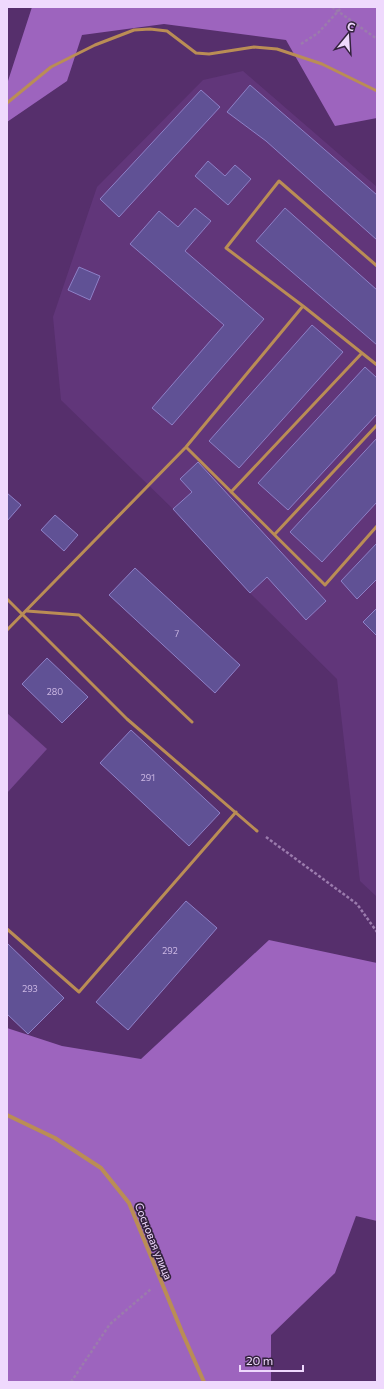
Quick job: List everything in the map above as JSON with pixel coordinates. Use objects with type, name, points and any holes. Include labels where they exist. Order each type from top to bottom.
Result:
[{"type":"street","name":"Сосновая улица","points":[[7,1115],[55,1138],[101,1168],[129,1203],[204,1382]]},
{"type":"lane","points":[[7,103],[51,67],[95,44],[134,30],[150,28],[167,32],[196,53],[209,54],[254,47],[277,49],[322,64],[377,91]]},
{"type":"lane","points":[[377,266],[279,181],[226,248],[303,306],[377,365]]},
{"type":"lane","points":[[7,630],[186,447],[303,306]]},
{"type":"lane","points":[[231,492],[362,353]]},
{"type":"lane","points":[[274,534],[377,425]]},
{"type":"lane","points":[[186,447],[325,585],[377,526]]},
{"type":"lane","points":[[7,599],[127,719],[257,831]]},
{"type":"lane","points":[[27,611],[79,615],[192,722]]},
{"type":"lane","points":[[7,929],[79,992],[236,812]]},
{"type":"path","points":[[332,7],[377,39]]},
{"type":"path","points":[[277,49],[298,46],[318,33],[342,7]]},
{"type":"path","points":[[257,831],[357,904],[377,932]]},
{"type":"path","points":[[71,1382],[110,1324],[160,1280]]},
{"type":"shaded area","points":[[32,7],[377,7],[377,118],[335,126],[286,40],[164,24],[82,35],[67,81],[7,122],[7,84]]},
{"type":"shaded area","points":[[243,71],[377,187],[377,897],[360,881],[337,679],[250,593],[173,509],[61,400],[53,317],[97,187],[203,80]]},
{"type":"shaded area","points":[[7,713],[47,749],[7,793]]},
{"type":"shaded area","points":[[269,940],[377,963],[377,1221],[356,1216],[335,1273],[271,1335],[271,1382],[7,1382],[7,1028],[62,1046],[141,1059]]},
{"type":"building","points":[[250,85],[377,195],[377,240],[266,141],[227,112]]},
{"type":"building","points":[[201,90],[220,107],[119,217],[100,199]]},
{"type":"building","points":[[208,161],[225,176],[235,165],[251,179],[228,205],[195,176]]},
{"type":"building","points":[[195,208],[211,221],[185,251],[264,319],[172,425],[152,408],[224,325],[130,244],[159,211],[178,227]]},
{"type":"building","points":[[285,208],[377,290],[377,345],[256,241]]},
{"type":"building","points":[[79,267],[100,276],[90,300],[68,290]]},
{"type":"building","points":[[312,325],[343,352],[239,468],[209,441]]},
{"type":"building","points":[[365,367],[377,378],[377,414],[288,510],[258,483]]},
{"type":"building","points":[[377,438],[377,502],[322,562],[290,532]]},
{"type":"building","points":[[198,462],[326,601],[306,620],[267,577],[250,593],[173,509],[192,492],[180,479]]},
{"type":"building","points":[[7,493],[21,505],[7,521]]},
{"type":"building","points":[[55,515],[78,535],[64,551],[41,530]]},
{"type":"building","points":[[377,543],[377,579],[357,599],[341,581]]},
{"type":"building","points":[[135,568],[240,665],[215,693],[109,595]]},
{"type":"building","points":[[377,608],[377,636],[363,622]]},
{"type":"building","points":[[47,658],[88,697],[62,723],[22,684]]},
{"type":"building","points":[[131,730],[220,813],[189,846],[100,763]]},
{"type":"building","points":[[186,901],[217,928],[128,1030],[96,1002]]},
{"type":"building","points":[[7,943],[64,998],[28,1034],[7,1014]]}]
